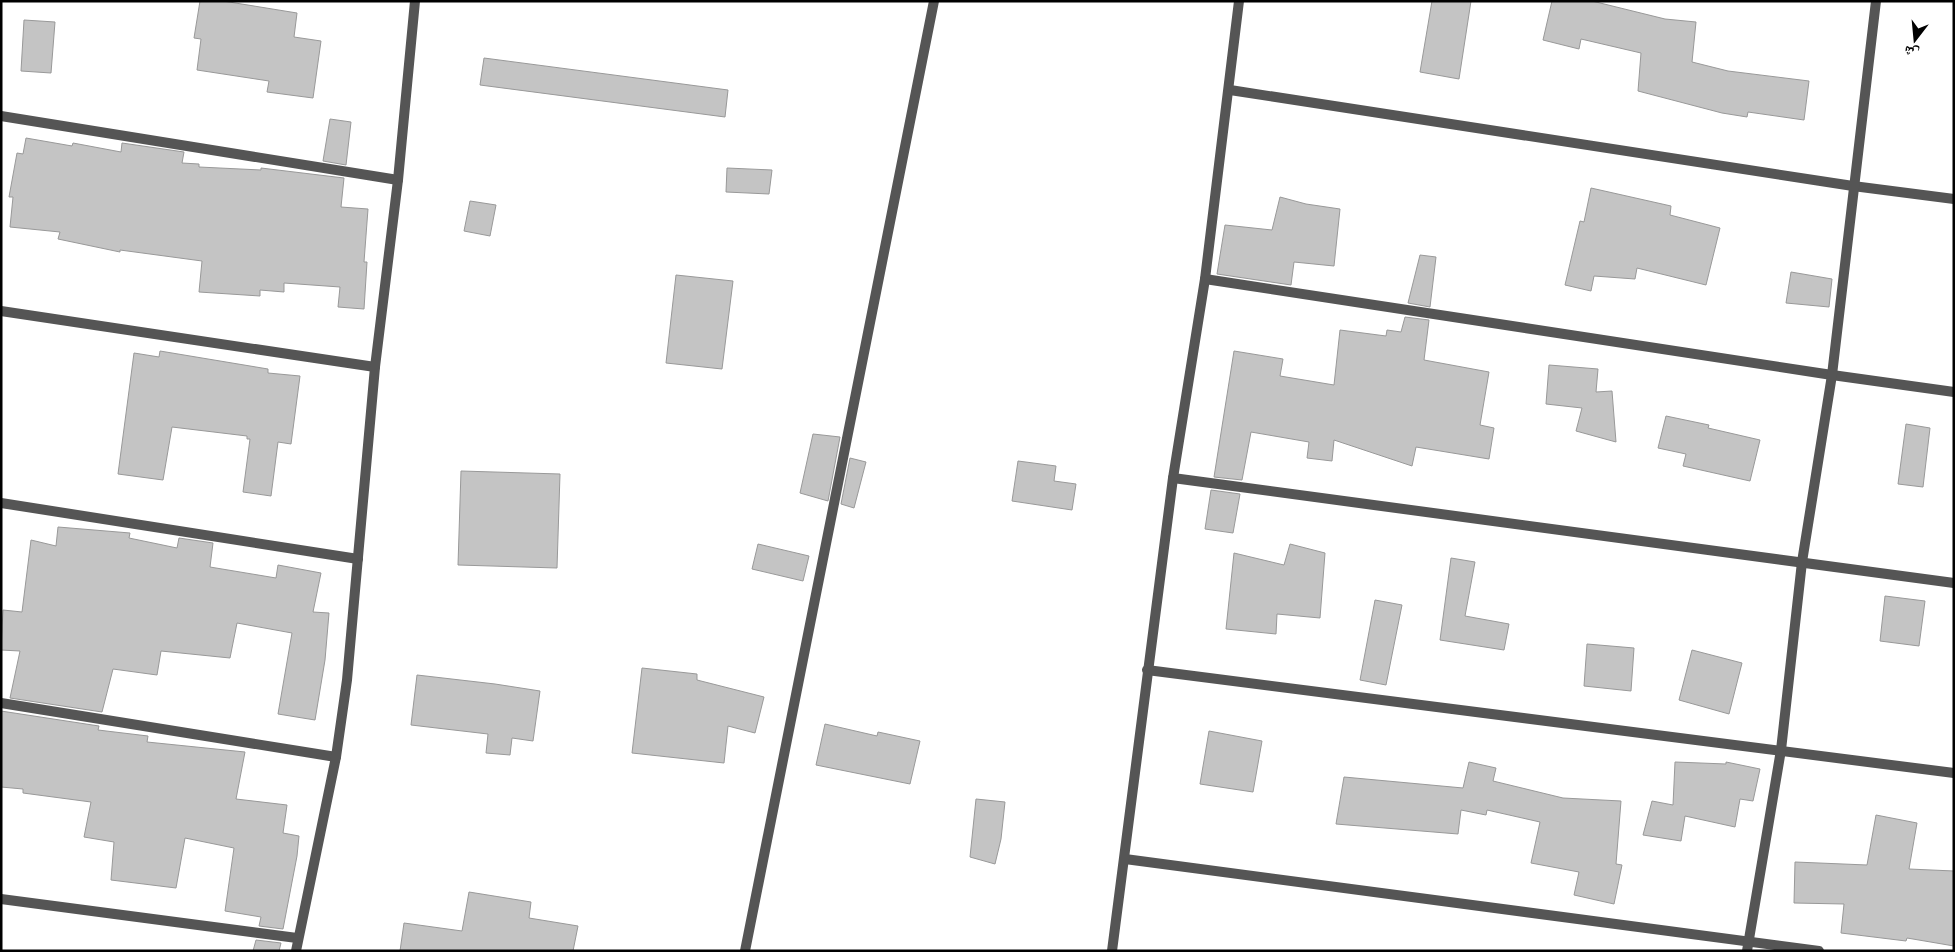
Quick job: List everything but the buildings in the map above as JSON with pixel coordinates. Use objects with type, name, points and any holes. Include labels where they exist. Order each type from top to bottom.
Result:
[{"type":"street","points":[[296,951],[297,938],[336,757],[347,680],[375,367],[398,180],[415,1]]},
{"type":"street","points":[[745,951],[934,1]]},
{"type":"street","points":[[1112,951],[1173,478],[1205,279],[1230,90],[1239,1]]},
{"type":"street","points":[[1748,946],[1781,750],[1802,562],[1832,375],[1876,1]]},
{"type":"street","points":[[1230,90],[1854,186],[1954,199]]},
{"type":"street","points":[[1,116],[398,180]]},
{"type":"street","points":[[1205,279],[1954,392]]},
{"type":"street","points":[[1,312],[375,367]]},
{"type":"street","points":[[1173,478],[1954,583]]},
{"type":"street","points":[[1,502],[358,559]]},
{"type":"street","points":[[1147,670],[1954,773]]},
{"type":"street","points":[[1,703],[336,757]]},
{"type":"street","points":[[1125,859],[1748,946],[1819,951]]},
{"type":"street","points":[[1,899],[297,938]]}]
